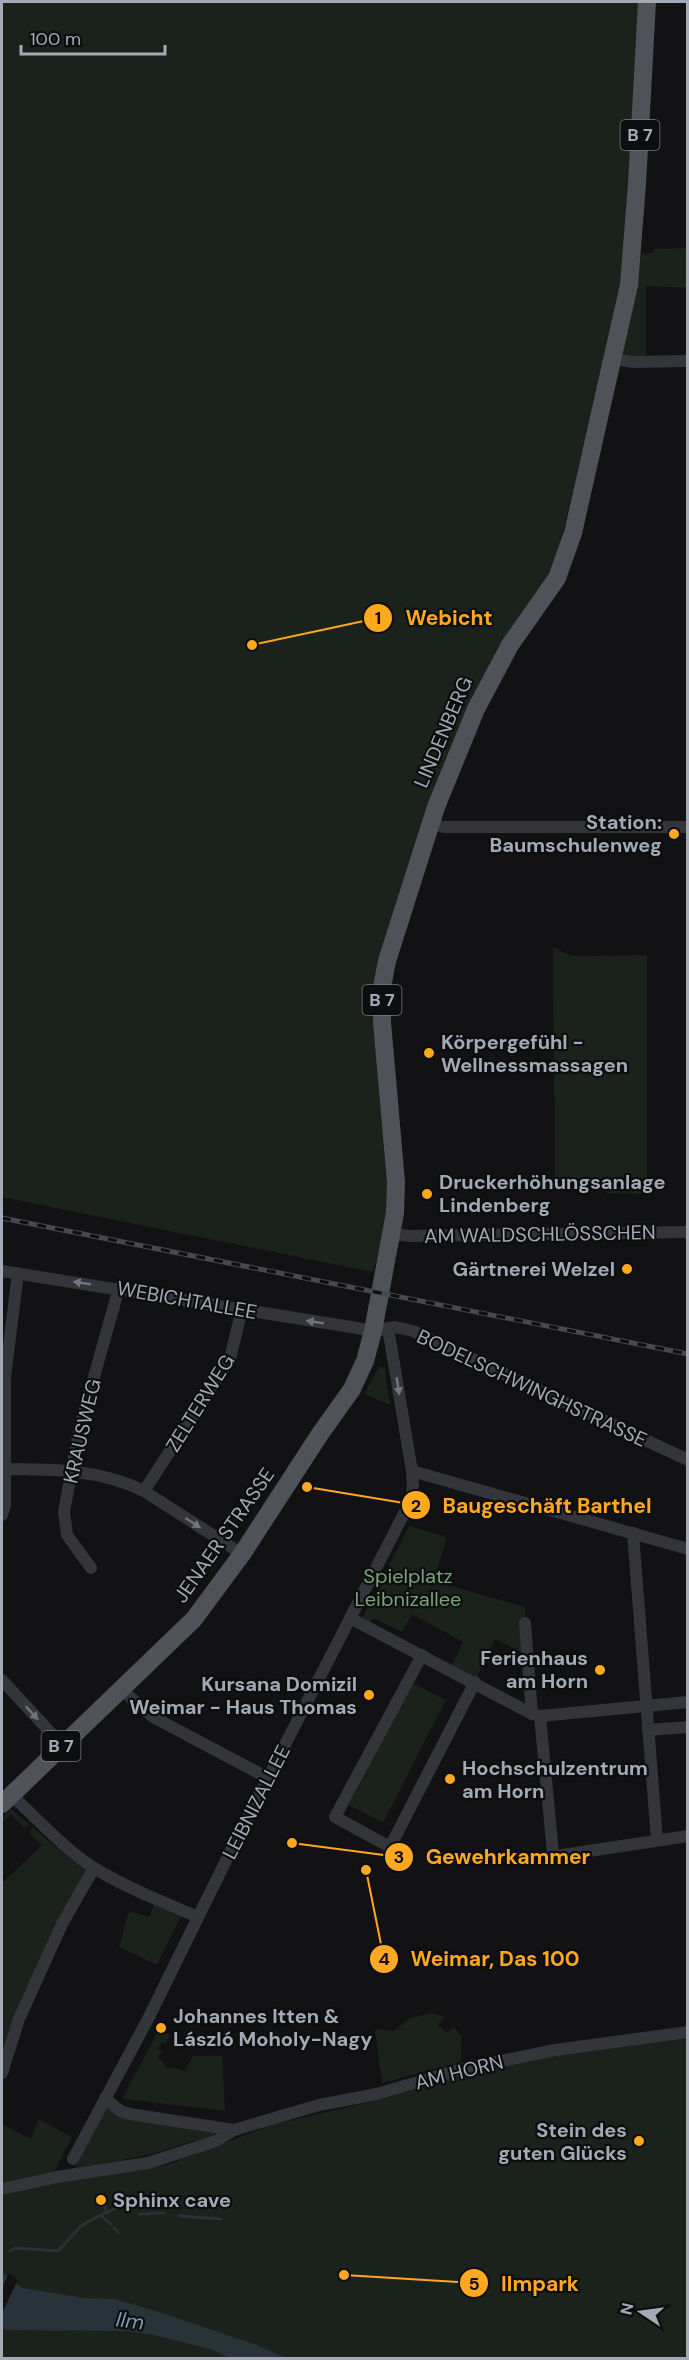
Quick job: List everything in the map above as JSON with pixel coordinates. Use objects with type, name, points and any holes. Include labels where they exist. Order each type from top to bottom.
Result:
[{"type":"main road","name":"LINDENBERG","points":[[392,1234],[396,1182],[382,1022],[382,987],[387,961],[430,824],[457,754],[492,674],[557,578],[573,533],[614,358],[631,268],[647,2]]},
{"type":"main road","name":"JENAER STRASSE","points":[[6,1799],[194,1619],[242,1554],[352,1389],[381,1329],[378,1307],[392,1234]]},
{"type":"street","points":[[614,358],[633,362],[687,361]]},
{"type":"street","points":[[430,824],[444,827],[687,827]]},
{"type":"street","name":"AM WALDSCHLÖSSCHEN","points":[[392,1234],[411,1236],[687,1232]]},
{"type":"street","name":"WEBICHTALLEE","points":[[2,1271],[381,1329]]},
{"type":"street","points":[[2,1515],[5,1505],[3,1426],[5,1377],[18,1273]]},
{"type":"street","name":"KRAUSWEG","points":[[91,1568],[71,1543],[65,1528],[64,1512],[79,1430],[119,1288]]},
{"type":"street","name":"ZELTERWEG","points":[[144,1491],[230,1359],[242,1309]]},
{"type":"street","name":"BODELSCHWINGHSTRASSE","points":[[381,1329],[401,1328],[420,1333],[687,1460]]},
{"type":"street","name":"LEIBNIZALLEE","points":[[73,2159],[149,2018],[268,1778],[411,1500],[412,1471],[381,1329]]},
{"type":"street","points":[[3,1469],[72,1470],[114,1479],[144,1491],[242,1554]]},
{"type":"street","points":[[412,1471],[687,1549]]},
{"type":"street","points":[[633,1533],[657,1840]]},
{"type":"street","points":[[350,1617],[536,1715],[687,1702]]},
{"type":"street","points":[[525,1623],[553,1853],[556,1856],[687,1836]]},
{"type":"street","points":[[422,1655],[335,1817],[390,1847],[475,1682]]},
{"type":"street","points":[[2,1680],[62,1745]]},
{"type":"street","points":[[121,1689],[153,1717],[268,1778]]},
{"type":"street","points":[[648,1730],[687,1727]]},
{"type":"street","points":[[6,1799],[94,1868],[132,1888],[198,1917]]},
{"type":"street","points":[[2,2073],[19,2019],[63,1923],[94,1868]]},
{"type":"street","name":"AM HORN","points":[[234,2130],[319,2105],[377,2094],[462,2069],[555,2050],[687,2032]]},
{"type":"street","points":[[105,2098],[120,2111],[130,2114],[234,2130]]},
{"type":"street","points":[[2,2189],[57,2177],[148,2163],[216,2141],[234,2130]]},
{"type":"green space","points":[[2,2],[641,2],[626,266],[554,570],[509,635],[381,960],[389,1197],[381,1249],[372,1272],[2,1197]]},
{"type":"green space","points":[[687,248],[687,288],[646,286],[646,357],[625,356],[622,352],[638,254],[653,253],[653,249]]},
{"type":"green space","points":[[553,947],[571,956],[647,955],[647,1194],[606,1193],[606,1183],[555,1184]]},
{"type":"green space","points":[[380,1366],[385,1369],[390,1405],[364,1394]]},
{"type":"green space","name":"Spielplatz Leibnizallee","points":[[409,1526],[447,1537],[434,1581],[525,1607],[527,1655],[495,1639],[475,1682],[450,1669],[463,1642],[412,1614],[402,1632],[373,1618],[367,1626],[360,1622]]},
{"type":"green space","points":[[413,1683],[446,1700],[383,1823],[349,1805]]},
{"type":"green space","points":[[11,1809],[29,1824],[24,1828],[11,1814],[2,1823],[2,1818]]},
{"type":"green space","points":[[32,1827],[89,1872],[2,2058],[2,1883],[42,1845],[30,1833]]},
{"type":"green space","points":[[154,1905],[181,1917],[157,1965],[119,1947],[129,1911],[149,1917]]},
{"type":"green space","points":[[432,2013],[445,2017],[438,2025],[447,2033],[454,2027],[462,2037],[461,2062],[382,2083],[375,2029],[394,2031],[410,2018]]},
{"type":"green space","points":[[159,2029],[170,2035],[166,2043],[162,2042],[158,2049],[162,2051],[158,2058],[163,2061],[166,2069],[174,2067],[184,2071],[193,2056],[222,2056],[225,2111],[124,2099]]},
{"type":"green space","points":[[687,2038],[687,2358],[2,2358],[2,2192],[167,2165],[264,2128],[262,2127],[387,2098],[462,2074],[518,2061]]},
{"type":"green space","points":[[105,2108],[214,2132],[216,2136],[198,2144],[196,2140],[156,2153],[121,2160],[121,2164],[73,2171]]},
{"type":"green space","points":[[39,2119],[72,2137],[54,2172],[2,2185],[2,2124],[31,2139]]},
{"type":"water","name":"Ilm","points":[[2,2272],[22,2288],[85,2298],[114,2299],[257,2345],[286,2358],[229,2358],[210,2349],[154,2335],[126,2331],[6,2330],[2,2328]]},
{"type":"pier","points":[[9,2273],[18,2280],[2,2313],[2,2288]]},
{"type":"waterway","points":[[10,2251],[16,2248],[58,2251],[80,2227],[89,2221],[122,2205],[155,2201],[158,2194]]},
{"type":"waterway","points":[[102,2200],[107,2212]]},
{"type":"waterway","points":[[139,2214],[164,2213]]},
{"type":"waterway","points":[[101,2216],[111,2224]]},
{"type":"waterway","points":[[179,2216],[221,2219]]},
{"type":"waterway","points":[[114,2228],[118,2232]]},
{"type":"railway","points":[[2,1218],[688,1354]]},
{"type":"place","name":"Webicht","points":[[252,645]]},
{"type":"place","name":"Station: Baumschulenweg","points":[[674,834]]},
{"type":"place","name":"Körpergefühl - Wellnessmassagen","points":[[429,1053]]},
{"type":"place","name":"Druckerhöhungsanlage Lindenberg","points":[[427,1194]]},
{"type":"place","name":"Gärtnerei Welzel","points":[[627,1269]]},
{"type":"place","name":"Baugeschäft Barthel","points":[[307,1487]]},
{"type":"place","name":"Ferienhaus am Horn","points":[[600,1670]]},
{"type":"place","name":"Kursana Domizil Weimar - Haus Thomas","points":[[369,1695]]},
{"type":"place","name":"Hochschulzentrum am Horn","points":[[450,1779]]},
{"type":"place","name":"Gewehrkammer","points":[[292,1843]]},
{"type":"place","name":"Weimar, Das 100","points":[[366,1870]]},
{"type":"place","name":"Johannes Itten & László Moholy-Nagy","points":[[161,2028]]},
{"type":"place","name":"Stein des guten Glücks","points":[[639,2141]]},
{"type":"place","name":"Sphinx cave","points":[[101,2200]]},
{"type":"place","name":"Ilmpark","points":[[344,2275]]}]
